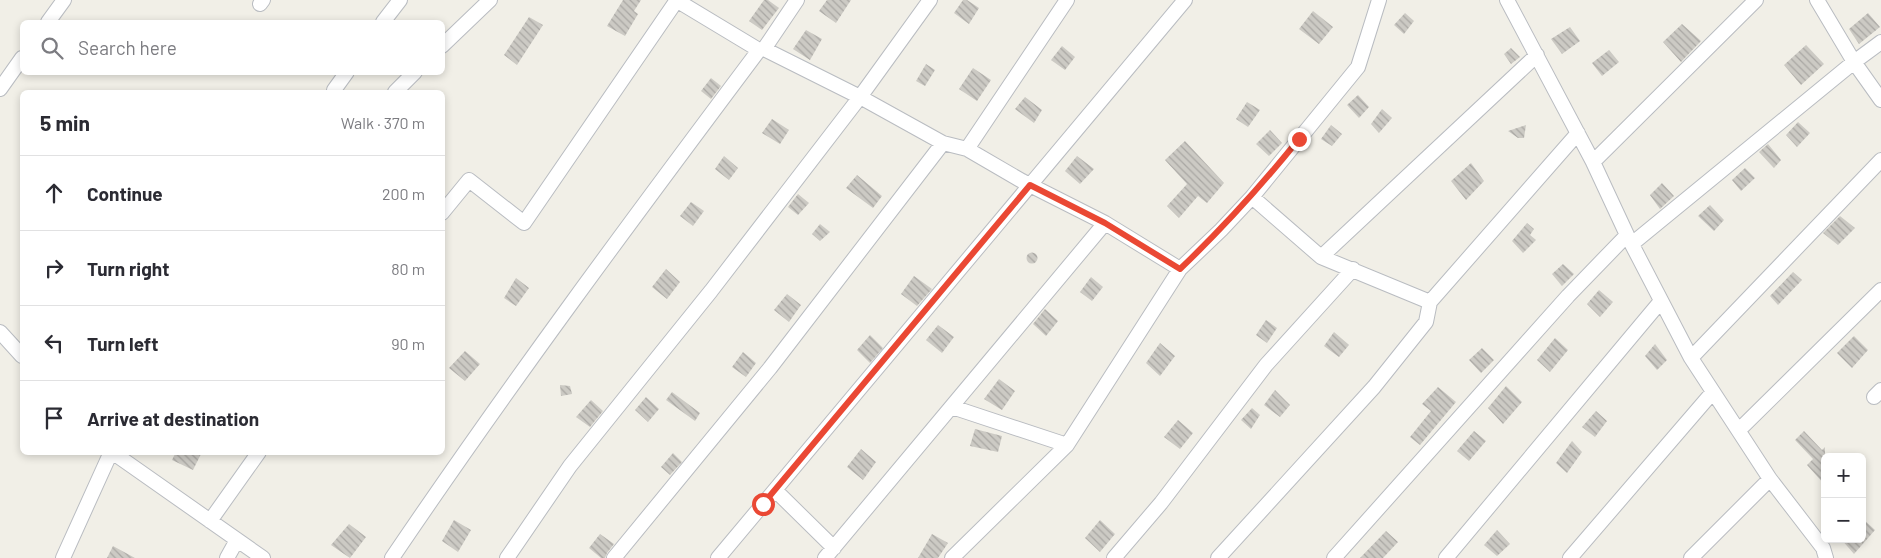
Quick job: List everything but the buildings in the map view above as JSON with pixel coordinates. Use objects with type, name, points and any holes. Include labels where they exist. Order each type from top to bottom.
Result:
[{"type":"street","points":[[49,20],[64,0]]},
{"type":"street","points":[[385,20],[400,0]]},
{"type":"street","points":[[445,43],[490,0]]},
{"type":"street","points":[[445,209],[468,180],[524,223],[677,0],[762,49],[860,97],[943,143],[967,149],[1030,185],[1105,223],[1180,269]]},
{"type":"street","points":[[392,558],[553,328],[797,0]]},
{"type":"street","points":[[507,558],[570,466],[711,291],[860,97],[930,0]]},
{"type":"street","points":[[967,149],[1068,0]]},
{"type":"street","points":[[718,558],[1185,0]]},
{"type":"street","points":[[952,558],[1067,445],[1180,269],[1252,197],[1358,67],[1379,0]]},
{"type":"street","points":[[1508,0],[1593,162],[1691,358],[1712,393],[1739,430],[1770,479],[1823,548],[1826,558]]},
{"type":"street","points":[[1593,162],[1756,0]]},
{"type":"street","points":[[1817,0],[1854,62],[1881,100]]},
{"type":"street","points":[[1334,558],[1568,296],[1630,239],[1881,42]]},
{"type":"street","points":[[1321,257],[1537,55]]},
{"type":"street","points":[[0,90],[20,61]]},
{"type":"street","points":[[334,90],[345,75]]},
{"type":"street","points":[[397,90],[413,75]]},
{"type":"street","points":[[1218,558],[1374,387],[1426,322],[1430,302],[1578,133]]},
{"type":"street","points":[[614,558],[770,368],[943,143]]},
{"type":"street","points":[[1691,358],[1881,160]]},
{"type":"street","points":[[1252,197],[1321,257],[1430,302]]},
{"type":"street","points":[[775,490],[829,553],[1105,223]]},
{"type":"street","points":[[1114,558],[1161,503],[1266,365],[1353,269]]},
{"type":"street","points":[[1739,430],[1881,290]]},
{"type":"street","points":[[1446,558],[1661,301]]},
{"type":"street","points":[[0,333],[20,354]]},
{"type":"street","points":[[1570,558],[1712,393]]},
{"type":"street","points":[[952,407],[1067,445]]},
{"type":"street","points":[[63,558],[110,455]]},
{"type":"street","points":[[115,455],[262,558]]},
{"type":"street","points":[[210,521],[257,455]]},
{"type":"street","points":[[1691,558],[1770,479]]},
{"type":"street","points":[[226,558],[237,540]]},
{"type":"route","points":[[763,504],[1030,185],[1105,223],[1180,269],[1252,197],[1299,139]]}]
